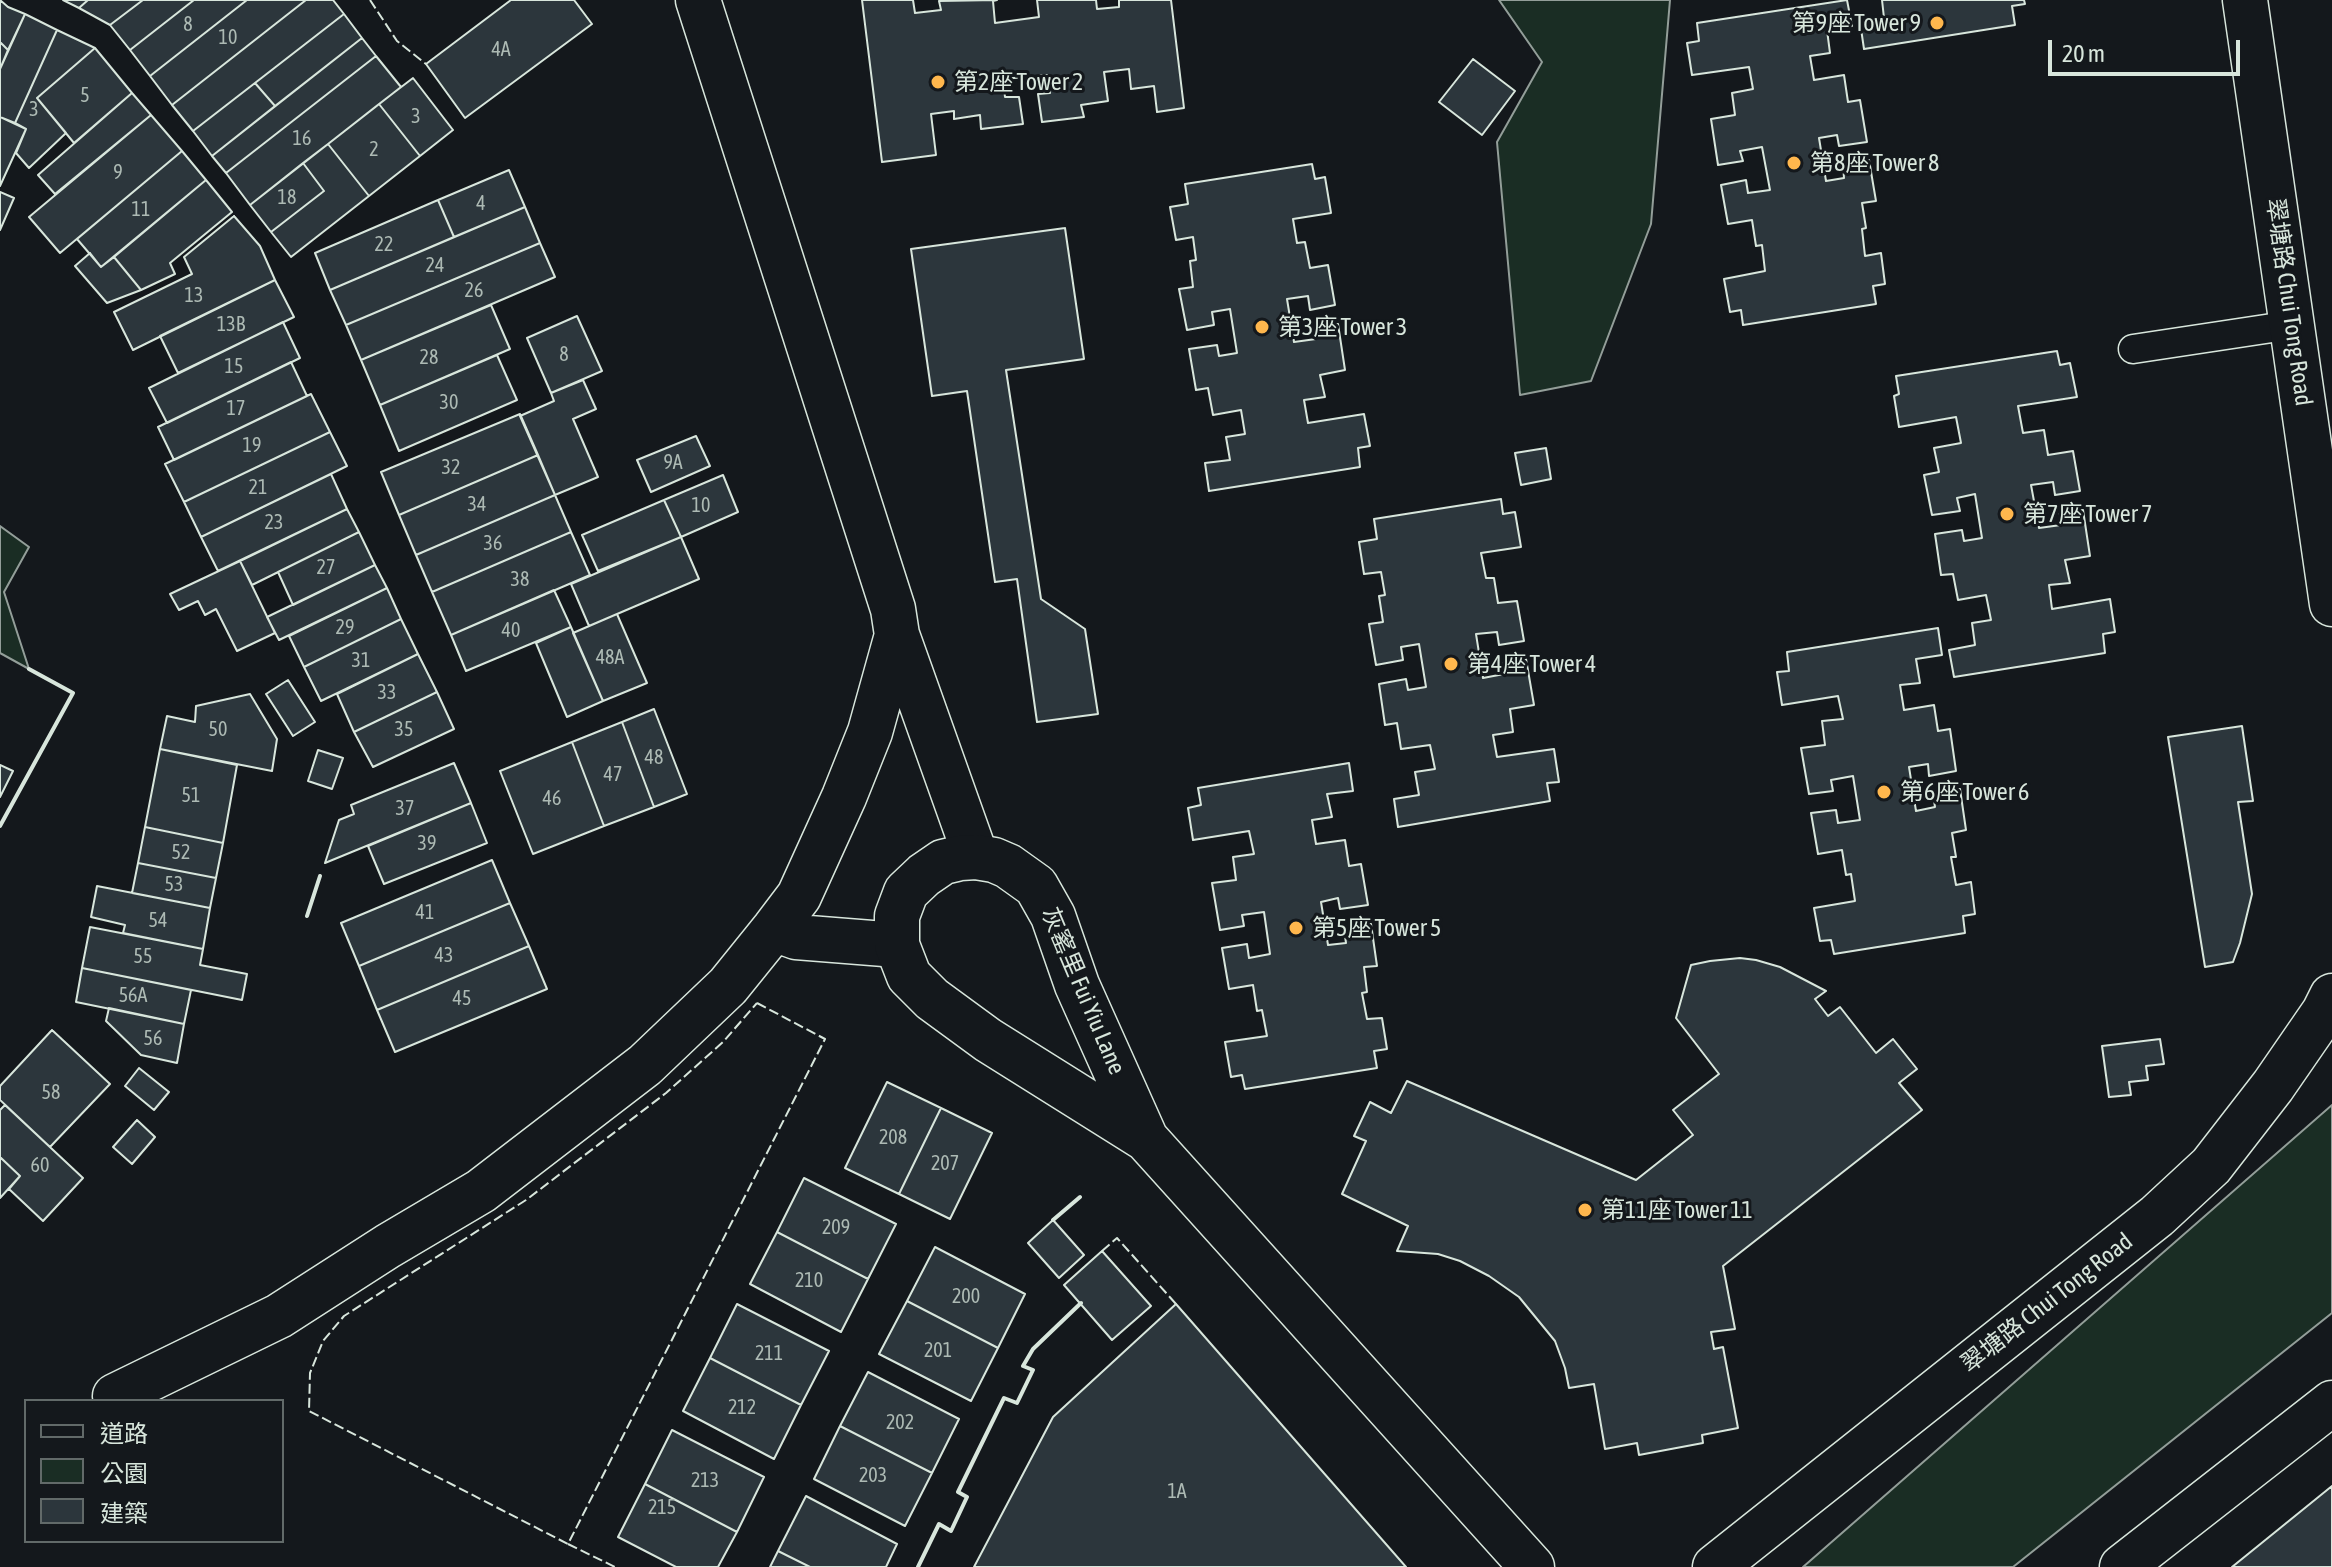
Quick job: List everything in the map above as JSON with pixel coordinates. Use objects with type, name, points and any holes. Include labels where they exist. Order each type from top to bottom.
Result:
[{"type":"street","points":[[698,0],[893,609],[897,635],[976,857],[943,862],[906,892],[897,916],[897,945],[796,937],[774,929]]},
{"type":"street","name":"翠塘路 Chui Tong Road","points":[[2245,0],[2332,604]]},
{"type":"street","points":[[115,1396],[279,1316],[481,1191],[645,1065],[728,986],[799,896],[870,732],[897,635]]},
{"type":"street","name":"灰窰里 Fui Yiu Lane","points":[[976,857],[1008,866],[1036,886],[1043,897],[1053,916],[1077,985],[1146,1139]]},
{"type":"street","name":"灰窰里 Fui Yiu Lane","points":[[897,945],[909,976],[932,999],[988,1040],[1146,1139],[1532,1567]]},
{"type":"street","name":"翠塘路 Chui Tong Road","points":[[1715,1567],[2157,1216],[2211,1166],[2273,1086],[2332,996]]},
{"type":"street","points":[[2122,1567],[2332,1403]]},
{"type":"lane","points":[[2133,349],[2292,325]]},
{"type":"green space","points":[[1499,0],[1670,0],[1651,224],[1591,381],[1520,395],[1497,142],[1542,62]]},
{"type":"green space","points":[[0,526],[29,547],[4,592],[29,669],[0,653]]},
{"type":"green space","points":[[2332,1105],[2332,1313],[2013,1567],[1803,1567]]},
{"type":"building","points":[[0,0],[25,14],[8,50],[0,42]]},
{"type":"building","points":[[63,0],[88,0],[79,8]]},
{"type":"building","points":[[88,0],[143,0],[110,25],[79,8]]},
{"type":"building","points":[[143,0],[194,0],[130,50],[110,25]]},
{"type":"building","points":[[194,0],[247,0],[150,76],[130,50]]},
{"type":"building","points":[[247,0],[306,0],[172,105],[150,76]]},
{"type":"building","points":[[306,0],[333,0],[344,14],[193,131],[172,105]]},
{"type":"building","points":[[511,0],[574,0],[592,24],[465,118],[426,64]]},
{"type":"building","name":"第2座 Tower 2","points":[[862,0],[913,0],[915,13],[941,10],[939,1],[997,0],[993,1],[995,23],[1039,17],[1037,0],[1096,0],[1097,9],[1119,7],[1119,0],[1171,0],[1184,108],[1157,112],[1154,86],[1131,89],[1129,69],[1104,72],[1108,101],[1081,105],[1084,117],[1042,122],[1038,94],[1050,93],[1047,75],[1003,79],[1005,97],[1019,97],[1023,124],[981,129],[980,115],[954,119],[954,111],[931,114],[936,155],[882,162]]},
{"type":"building","name":"第8座 Tower 8","points":[[1847,0],[1852,26],[1827,30],[1830,53],[1810,56],[1814,80],[1844,75],[1848,102],[1860,100],[1867,142],[1839,146],[1837,135],[1819,138],[1826,181],[1844,178],[1843,165],[1869,160],[1876,201],[1862,203],[1866,228],[1862,229],[1865,256],[1881,253],[1885,284],[1873,286],[1876,304],[1743,325],[1741,310],[1730,312],[1724,279],[1765,271],[1762,245],[1756,246],[1752,220],[1728,224],[1721,185],[1746,180],[1748,193],[1770,190],[1762,147],[1740,151],[1743,161],[1718,165],[1711,119],[1735,115],[1732,93],[1753,89],[1749,67],[1692,75],[1687,43],[1699,41],[1697,23]]},
{"type":"building","name":"第9座 Tower 9","points":[[1882,0],[2024,0],[2025,4],[2012,6],[2015,25],[1864,49],[1860,22],[1884,18]]},
{"type":"building","points":[[25,14],[57,30],[15,123],[0,117],[0,69]]},
{"type":"building","points":[[344,14],[362,38],[275,106],[255,83]]},
{"type":"building","points":[[57,30],[95,48],[37,98],[66,133],[29,168],[16,153],[26,129],[15,123]]},
{"type":"building","points":[[362,38],[376,56],[226,173],[212,156]]},
{"type":"building","points":[[0,42],[8,50],[0,69]]},
{"type":"building","points":[[95,48],[132,93],[74,143],[37,98]]},
{"type":"building","points":[[376,56],[401,87],[250,205],[226,173]]},
{"type":"building","points":[[1473,59],[1515,91],[1482,135],[1439,102]]},
{"type":"building","points":[[413,78],[453,130],[420,156],[379,104]]},
{"type":"building","points":[[255,83],[275,106],[212,156],[193,131]]},
{"type":"building","points":[[132,93],[151,115],[55,194],[38,175]]},
{"type":"building","points":[[379,104],[420,156],[369,196],[328,144]]},
{"type":"building","points":[[151,115],[182,151],[60,253],[29,217]]},
{"type":"building","points":[[0,117],[26,129],[0,186]]},
{"type":"building","points":[[328,144],[369,196],[291,257],[271,232],[324,191],[303,163]]},
{"type":"building","points":[[182,151],[206,180],[101,267],[77,239]]},
{"type":"building","points":[[303,163],[324,191],[271,232],[250,205]]},
{"type":"building","name":"第3座 Tower 3","points":[[1312,164],[1315,179],[1325,177],[1331,213],[1293,219],[1297,243],[1305,242],[1310,268],[1328,265],[1335,305],[1310,310],[1308,296],[1287,299],[1294,342],[1316,339],[1314,328],[1338,324],[1345,370],[1320,375],[1325,397],[1304,400],[1308,423],[1364,414],[1370,446],[1358,448],[1360,467],[1209,491],[1205,463],[1230,460],[1226,437],[1245,434],[1241,410],[1213,415],[1208,388],[1196,390],[1189,349],[1217,345],[1219,356],[1237,353],[1230,309],[1212,312],[1214,325],[1187,330],[1179,289],[1193,287],[1190,261],[1196,260],[1193,237],[1176,240],[1170,207],[1188,204],[1185,184]]},
{"type":"building","points":[[509,170],[525,207],[454,237],[438,200]]},
{"type":"building","points":[[206,180],[232,212],[170,263],[175,274],[141,290],[114,257]]},
{"type":"building","points":[[0,192],[14,198],[0,230]]},
{"type":"building","points":[[438,200],[454,237],[330,290],[315,253]]},
{"type":"building","points":[[525,207],[540,243],[346,325],[330,290]]},
{"type":"building","points":[[234,216],[260,246],[275,280],[133,350],[114,312],[192,274],[184,257]]},
{"type":"building","points":[[1065,228],[1084,359],[1006,370],[1041,599],[1085,629],[1098,714],[1037,722],[1017,579],[995,582],[967,391],[932,396],[911,249]]},
{"type":"building","points":[[540,243],[555,277],[361,360],[346,325]]},
{"type":"building","points":[[90,253],[101,267],[114,257],[141,290],[107,303],[75,266]]},
{"type":"building","points":[[275,280],[294,317],[178,373],[160,336]]},
{"type":"building","points":[[491,305],[510,349],[380,405],[361,360]]},
{"type":"building","points":[[577,316],[602,371],[551,393],[527,338]]},
{"type":"building","points":[[283,322],[300,358],[167,423],[149,388]]},
{"type":"building","name":"第7座 Tower 7","points":[[2057,351],[2060,365],[2070,363],[2077,397],[2018,406],[2023,433],[2044,430],[2048,455],[2073,451],[2080,491],[2055,495],[2053,482],[2031,485],[2039,528],[2061,525],[2059,514],[2083,510],[2090,556],[2065,560],[2070,583],[2049,585],[2052,609],[2110,599],[2115,632],[2103,634],[2105,653],[1954,677],[1949,650],[1975,645],[1972,623],[1991,620],[1986,595],[1958,600],[1953,574],[1941,575],[1935,534],[1962,530],[1964,541],[1982,538],[1975,494],[1957,498],[1960,511],[1932,515],[1924,475],[1939,472],[1934,448],[1961,443],[1956,417],[1899,427],[1894,396],[1899,394],[1896,376]]},
{"type":"building","points":[[497,355],[517,400],[399,451],[380,405]]},
{"type":"building","points":[[291,362],[307,396],[174,460],[158,427]]},
{"type":"building","points":[[583,380],[596,409],[573,419],[598,477],[555,495],[520,416],[554,401],[551,393]]},
{"type":"building","points":[[311,394],[330,432],[184,502],[165,464]]},
{"type":"building","points":[[520,414],[538,455],[399,515],[381,472]]},
{"type":"building","points":[[330,432],[347,466],[201,537],[184,502]]},
{"type":"building","points":[[696,436],[710,466],[651,492],[637,460]]},
{"type":"building","points":[[1546,448],[1551,479],[1521,485],[1515,453]]},
{"type":"building","points":[[538,455],[555,495],[416,555],[399,515]]},
{"type":"building","points":[[331,474],[347,509],[218,571],[201,537]]},
{"type":"building","points":[[723,475],[738,512],[681,537],[664,500]]},
{"type":"building","points":[[555,495],[571,532],[432,592],[416,555]]},
{"type":"building","name":"第4座 Tower 4","points":[[1501,499],[1503,514],[1515,512],[1521,547],[1481,553],[1486,578],[1494,578],[1498,603],[1517,601],[1524,641],[1499,645],[1497,632],[1476,634],[1483,678],[1504,674],[1502,663],[1526,659],[1534,705],[1510,709],[1513,732],[1493,735],[1497,757],[1554,749],[1559,782],[1547,783],[1550,801],[1398,827],[1394,799],[1419,795],[1415,772],[1435,769],[1430,745],[1401,749],[1397,723],[1385,725],[1379,684],[1406,679],[1408,690],[1426,687],[1419,644],[1401,647],[1403,660],[1376,665],[1369,624],[1383,622],[1379,596],[1385,595],[1381,572],[1364,574],[1359,542],[1377,539],[1374,519]]},
{"type":"building","points":[[664,500],[681,537],[598,571],[582,535]]},
{"type":"building","points":[[347,509],[359,532],[252,585],[240,561]]},
{"type":"building","points":[[359,532],[375,565],[293,605],[278,572]]},
{"type":"building","points":[[571,532],[590,575],[451,635],[432,592]]},
{"type":"building","points":[[681,537],[699,579],[589,626],[571,584]]},
{"type":"building","points":[[240,561],[275,633],[237,651],[216,609],[205,615],[198,601],[179,610],[170,594]]},
{"type":"building","points":[[375,565],[387,588],[279,640],[267,617]]},
{"type":"building","points":[[387,588],[401,619],[304,667],[289,636]]},
{"type":"building","points":[[554,590],[571,627],[466,671],[451,635]]},
{"type":"building","points":[[617,614],[647,683],[603,701],[573,633]]},
{"type":"building","points":[[401,619],[418,654],[321,701],[304,667]]},
{"type":"building","points":[[571,627],[603,701],[567,717],[536,643]]},
{"type":"building","name":"第6座 Tower 6","points":[[1938,628],[1942,655],[1916,659],[1920,683],[1900,685],[1904,710],[1934,705],[1938,731],[1950,729],[1956,771],[1929,776],[1928,764],[1909,767],[1916,811],[1935,807],[1933,794],[1960,789],[1966,830],[1952,833],[1956,857],[1951,857],[1956,885],[1971,882],[1975,914],[1963,916],[1965,933],[1834,954],[1831,940],[1820,941],[1814,908],[1855,901],[1851,874],[1846,875],[1842,850],[1818,854],[1811,813],[1836,810],[1838,823],[1860,820],[1853,776],[1831,780],[1833,791],[1809,794],[1801,748],[1825,745],[1822,721],[1843,719],[1838,696],[1782,705],[1777,672],[1789,671],[1787,652]]},
{"type":"building","points":[[418,654],[437,692],[354,732],[337,694]]},
{"type":"building","points":[[288,680],[315,722],[293,736],[266,694]]},
{"type":"building","points":[[437,692],[454,729],[373,767],[354,732]]},
{"type":"building","points":[[250,694],[277,739],[272,771],[160,749],[167,716],[195,722],[196,706]]},
{"type":"building","points":[[654,709],[687,794],[654,807],[622,722]]},
{"type":"building","points":[[622,722],[654,807],[604,826],[572,742]]},
{"type":"building","points":[[2242,726],[2253,801],[2238,802],[2252,894],[2233,962],[2205,967],[2168,737]]},
{"type":"building","points":[[572,742],[604,826],[533,854],[500,771]]},
{"type":"building","points":[[160,749],[237,765],[223,843],[145,827]]},
{"type":"building","points":[[318,750],[343,758],[332,789],[308,781]]},
{"type":"building","points":[[454,763],[471,803],[325,863],[339,820],[354,814],[351,805]]},
{"type":"building","name":"第5座 Tower 5","points":[[1349,763],[1353,791],[1327,794],[1332,817],[1312,820],[1316,844],[1345,840],[1349,866],[1361,864],[1368,905],[1340,909],[1338,898],[1321,902],[1328,945],[1346,943],[1344,929],[1371,924],[1377,966],[1364,967],[1367,992],[1362,993],[1367,1019],[1382,1018],[1387,1049],[1374,1051],[1377,1068],[1245,1089],[1242,1075],[1231,1077],[1225,1042],[1267,1036],[1262,1010],[1257,1011],[1253,985],[1229,989],[1222,948],[1247,944],[1249,958],[1270,954],[1264,912],[1242,915],[1244,926],[1220,930],[1212,883],[1236,880],[1233,857],[1254,854],[1249,831],[1193,840],[1188,808],[1201,805],[1198,788]]},
{"type":"building","points":[[0,765],[13,771],[0,797]]},
{"type":"building","points":[[471,803],[487,843],[384,884],[368,846]]},
{"type":"building","points":[[145,827],[223,843],[216,878],[138,863]]},
{"type":"building","points":[[492,860],[510,903],[359,966],[341,923]]},
{"type":"building","points":[[138,863],[216,878],[210,908],[132,893]]},
{"type":"building","points":[[97,886],[210,908],[203,949],[123,933],[125,925],[91,917]]},
{"type":"building","points":[[510,903],[529,946],[377,1010],[359,966]]},
{"type":"building","points":[[90,927],[203,949],[200,965],[247,974],[242,1000],[82,968]]},
{"type":"building","points":[[529,946],[547,989],[395,1052],[377,1010]]},
{"type":"building","name":"第11座 Tower 11","points":[[1740,958],[1780,967],[1826,991],[1815,999],[1828,1016],[1840,1007],[1876,1053],[1893,1039],[1917,1069],[1899,1083],[1922,1110],[1723,1266],[1735,1329],[1711,1332],[1714,1349],[1723,1347],[1738,1428],[1702,1435],[1703,1443],[1639,1455],[1637,1443],[1605,1449],[1594,1384],[1569,1388],[1555,1341],[1519,1297],[1460,1261],[1438,1254],[1397,1251],[1408,1226],[1342,1194],[1366,1141],[1354,1136],[1370,1102],[1391,1113],[1407,1081],[1636,1180],[1693,1135],[1673,1110],[1719,1074],[1676,1018],[1691,965]]},
{"type":"building","points":[[82,968],[191,990],[184,1024],[76,1002]]},
{"type":"building","points":[[109,1008],[184,1024],[177,1063],[141,1055],[106,1021]]},
{"type":"building","points":[[52,1030],[110,1084],[50,1147],[0,1100],[0,1086]]},
{"type":"building","points":[[2160,1039],[2164,1064],[2146,1066],[2148,1080],[2129,1082],[2131,1095],[2109,1097],[2102,1046]]},
{"type":"building","points":[[139,1068],[169,1092],[154,1110],[125,1086]]},
{"type":"building","points":[[887,1082],[941,1108],[899,1194],[845,1168]]},
{"type":"building","points":[[5,1105],[83,1178],[43,1221],[9,1189],[20,1176],[0,1157],[0,1110]]},
{"type":"building","points":[[941,1108],[992,1133],[950,1219],[899,1194]]},
{"type":"building","points":[[137,1120],[155,1137],[132,1164],[113,1147]]},
{"type":"building","points":[[0,1157],[20,1176],[0,1198]]},
{"type":"building","points":[[804,1178],[896,1224],[868,1279],[777,1232]]},
{"type":"building","points":[[1053,1220],[1084,1255],[1059,1278],[1028,1243]]},
{"type":"building","points":[[777,1232],[868,1279],[841,1332],[750,1284]]},
{"type":"building","points":[[935,1247],[1025,1294],[998,1348],[907,1301]]},
{"type":"building","points":[[1102,1251],[1151,1306],[1112,1340],[1064,1285]]},
{"type":"building","points":[[907,1301],[998,1348],[971,1401],[879,1354]]},
{"type":"building","points":[[737,1304],[829,1351],[801,1405],[710,1358]]},
{"type":"building","points":[[1176,1304],[1406,1567],[974,1567],[1053,1417]]},
{"type":"building","points":[[710,1358],[801,1405],[774,1459],[683,1411]]},
{"type":"building","points":[[868,1372],[959,1419],[932,1473],[840,1426]]},
{"type":"building","points":[[840,1426],[932,1473],[905,1526],[814,1479]]},
{"type":"building","points":[[672,1430],[764,1477],[737,1532],[645,1484]]},
{"type":"building","points":[[645,1484],[737,1532],[718,1567],[676,1567],[618,1537]]},
{"type":"building","points":[[2332,1486],[2332,1567],[2232,1567]]},
{"type":"building","points":[[806,1496],[897,1544],[886,1567],[810,1567],[778,1551]]},
{"type":"building","points":[[778,1551],[810,1567],[770,1567]]},
{"type":"fence","points":[[370,0],[397,41],[426,64]]},
{"type":"fence","points":[[757,1003],[825,1039],[568,1544],[309,1411],[310,1373],[323,1341],[344,1316],[526,1200],[666,1093],[723,1042],[757,1003]]},
{"type":"fence","points":[[1102,1251],[1117,1238],[1176,1304]]},
{"type":"fence","points":[[568,1544],[615,1567]]},
{"type":"wall","points":[[0,826],[73,693],[29,669]]},
{"type":"wall","points":[[307,916],[320,876]]},
{"type":"wall","points":[[1053,1220],[1080,1197]]},
{"type":"wall","points":[[918,1567],[939,1524],[951,1531],[967,1497],[958,1492],[1004,1398],[1017,1403],[1033,1370],[1023,1366],[1033,1349],[1081,1303]]},
{"type":"place","name":"第9座 Tower 9","points":[[1937,23]]},
{"type":"place","name":"第2座 Tower 2","points":[[938,82]]},
{"type":"place","name":"第8座 Tower 8","points":[[1794,163]]},
{"type":"place","name":"第3座 Tower 3","points":[[1262,327]]},
{"type":"place","name":"第7座 Tower 7","points":[[2007,514]]},
{"type":"place","name":"第4座 Tower 4","points":[[1451,664]]},
{"type":"place","name":"第6座 Tower 6","points":[[1884,792]]},
{"type":"place","name":"第5座 Tower 5","points":[[1296,928]]},
{"type":"place","name":"第11座 Tower 11","points":[[1585,1210]]}]
